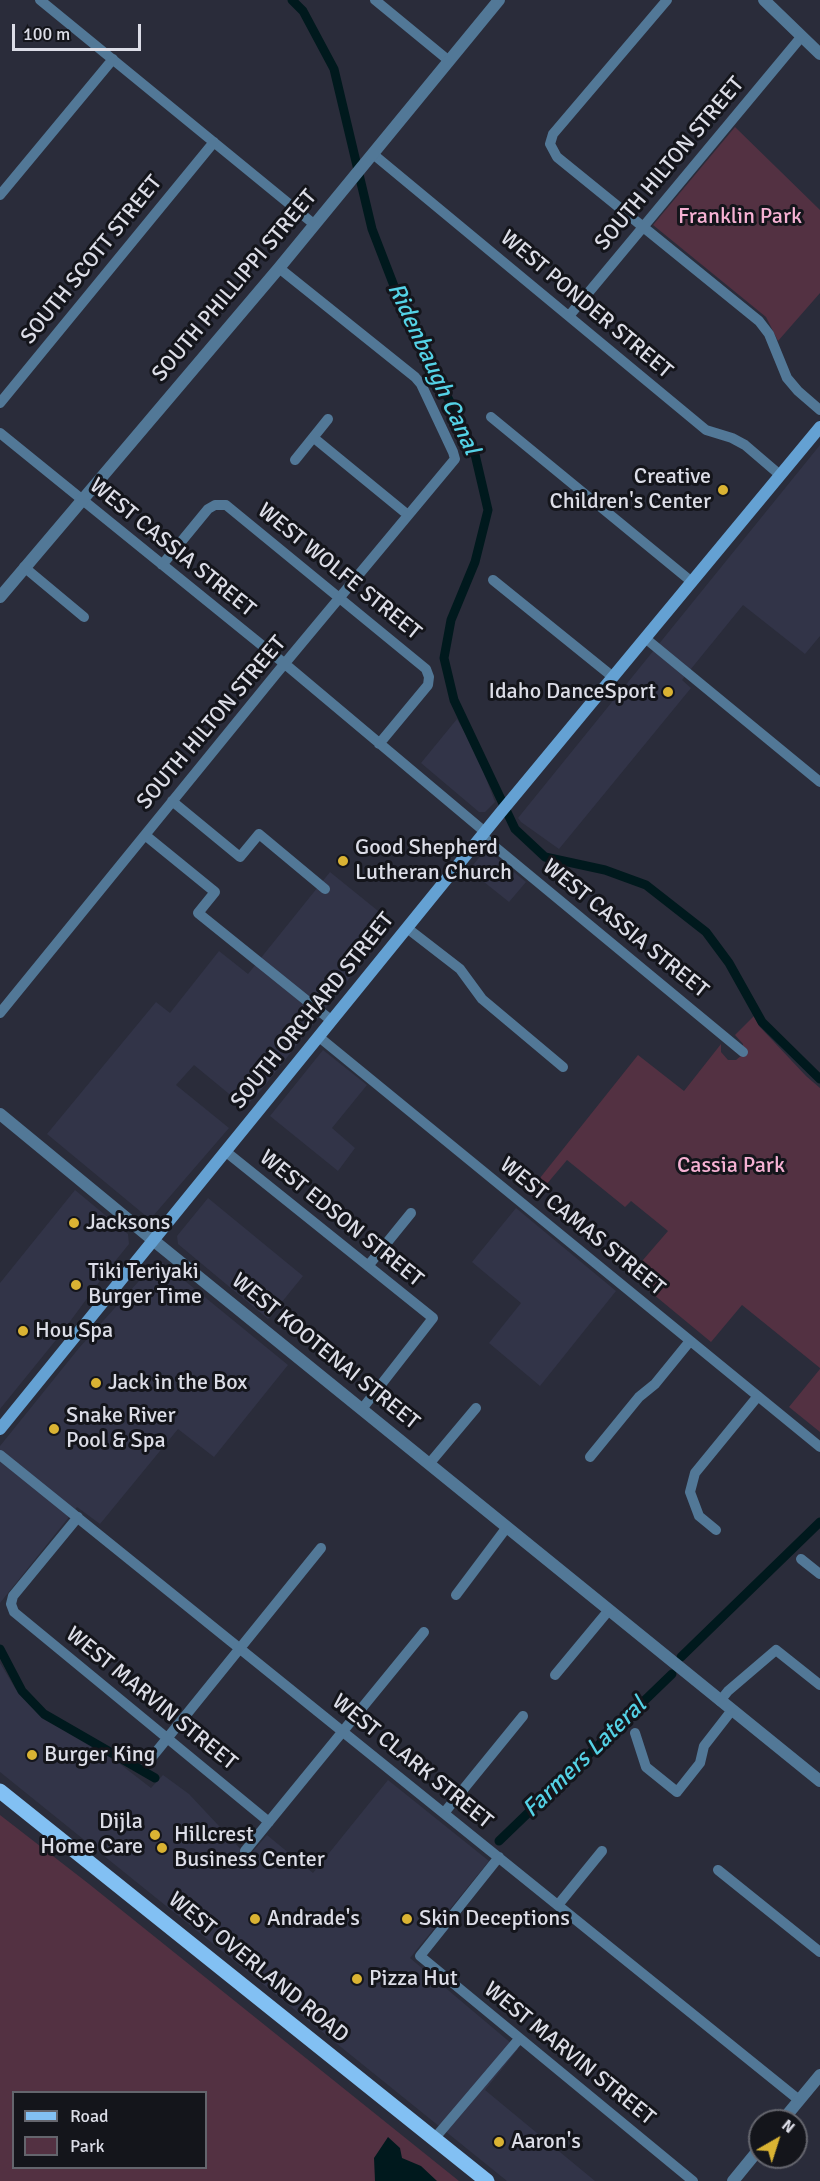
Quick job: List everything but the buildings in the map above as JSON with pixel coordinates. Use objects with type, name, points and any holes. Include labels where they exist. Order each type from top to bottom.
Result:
[{"type":"main road","name":"SOUTH ORCHARD STREET","points":[[0,1429],[501,812],[820,427]]},
{"type":"main road","name":"WEST OVERLAND ROAD","points":[[0,1791],[487,2181]]},
{"type":"street","points":[[40,0],[315,225]]},
{"type":"street","points":[[375,0],[448,60]]},
{"type":"street","name":"SOUTH PHILLIPPI STREET","points":[[0,597],[315,225],[499,0]]},
{"type":"street","points":[[667,0],[553,134],[550,144],[557,157],[759,321],[769,334],[787,378],[820,410]]},
{"type":"street","points":[[764,0],[820,54]]},
{"type":"street","name":"SOUTH HILTON STREET","points":[[569,316],[802,36]]},
{"type":"street","points":[[0,195],[113,59]]},
{"type":"street","name":"SOUTH SCOTT STREET","points":[[0,403],[214,142]]},
{"type":"street","name":"WEST PONDER STREET","points":[[369,158],[569,316],[706,430],[746,445],[780,475]]},
{"type":"street","name":"SOUTH HILTON STREET","points":[[0,1013],[454,459],[453,452],[421,384],[415,377],[279,268]]},
{"type":"street","points":[[491,417],[692,582]]},
{"type":"street","points":[[295,460],[328,419]]},
{"type":"street","name":"WEST CASSIA STREET","points":[[0,433],[285,664],[743,1052]]},
{"type":"street","points":[[314,438],[408,515]]},
{"type":"street","name":"WEST WOLFE STREET","points":[[162,565],[208,509],[215,504],[226,505],[340,598],[426,669],[429,678],[428,685],[380,744]]},
{"type":"street","points":[[24,567],[84,617]]},
{"type":"street","points":[[493,580],[613,677]]},
{"type":"street","points":[[645,638],[820,782]]},
{"type":"street","points":[[172,801],[240,857],[259,834],[325,889]]},
{"type":"street","points":[[145,835],[215,892],[198,913],[332,1021]]},
{"type":"street","points":[[407,928],[460,969],[482,999],[563,1067]]},
{"type":"street","name":"WEST CAMAS STREET","points":[[319,1037],[820,1447]]},
{"type":"street","name":"WEST KOOTENAI STREET","points":[[0,1115],[820,1781]]},
{"type":"street","name":"WEST EDSON STREET","points":[[225,1150],[433,1318],[362,1409]]},
{"type":"street","points":[[368,1266],[411,1213]]},
{"type":"street","points":[[590,1457],[639,1397],[655,1384],[690,1341]]},
{"type":"street","points":[[716,1530],[699,1516],[690,1492],[695,1473],[758,1396]]},
{"type":"street","points":[[429,1464],[476,1408]]},
{"type":"street","name":"WEST CLARK STREET","points":[[0,1455],[799,2100]]},
{"type":"street","name":"WEST MARVIN STREET","points":[[78,1517],[13,1596],[11,1604],[14,1611],[269,1822]]},
{"type":"street","points":[[456,1595],[507,1527]]},
{"type":"street","points":[[148,1762],[321,1548]]},
{"type":"street","points":[[801,1559],[820,1574]]},
{"type":"street","points":[[555,1675],[609,1611]]},
{"type":"street","points":[[245,1851],[424,1632]]},
{"type":"street","points":[[720,1701],[728,1691],[776,1650],[819,1685]]},
{"type":"street","points":[[635,1733],[646,1767],[677,1792],[700,1763],[704,1746],[732,1710]]},
{"type":"street","points":[[444,1813],[523,1716]]},
{"type":"street","points":[[558,1905],[602,1851]]},
{"type":"street","name":"WEST MARVIN STREET","points":[[499,1857],[420,1956],[693,2181]]},
{"type":"street","points":[[718,1870],[820,1952]]},
{"type":"street","points":[[434,2139],[519,2039]]},
{"type":"street","points":[[792,2109],[820,2075]]},
{"type":"street","points":[[733,2181],[748,2163]]},
{"type":"shaded area","points":[[820,445],[820,636],[805,654],[743,605],[682,680],[691,688],[559,849],[521,822],[518,818]]},
{"type":"shaded area","points":[[457,719],[476,752],[495,802],[485,812],[479,812],[421,763]]},
{"type":"shaded area","points":[[486,849],[526,882],[509,902],[469,870]]},
{"type":"shaded area","points":[[330,872],[393,923],[262,1089],[245,1107],[194,1065],[176,1085],[229,1128],[153,1216],[146,1216],[47,1134],[156,1002],[170,1013],[219,951],[248,974]]},
{"type":"shaded area","points":[[323,1050],[367,1085],[332,1128],[355,1148],[338,1171],[270,1116]]},
{"type":"shaded area","points":[[75,1190],[128,1234],[129,1244],[0,1409],[0,1283]]},
{"type":"shaded area","points":[[208,1198],[303,1276],[268,1319],[178,1244],[177,1236]]},
{"type":"shaded area","points":[[516,1208],[616,1291],[540,1386],[489,1343],[521,1303],[472,1262]]},
{"type":"shaded area","points":[[155,1263],[163,1263],[288,1365],[214,1457],[178,1429],[100,1524],[77,1507],[0,1603],[0,1446],[79,1348]]},
{"type":"shaded area","points":[[0,1663],[15,1688],[43,1719],[98,1747],[151,1788],[163,1775],[189,1794],[248,1857],[267,1835],[313,1873],[388,1780],[489,1861],[410,1958],[518,2049],[485,2090],[595,2181],[507,2181],[0,1772]]},
{"type":"shaded area","points":[[388,2137],[400,2148],[402,2158],[421,2166],[437,2181],[375,2181],[374,2158]]},
{"type":"green space","name":"Franklin Park","points":[[735,127],[820,210],[820,293],[778,341],[766,317],[653,225]]},
{"type":"green space","name":"Cassia Park","points":[[754,1016],[759,1026],[820,1088],[820,1368],[742,1305],[711,1342],[630,1275],[668,1231],[631,1201],[625,1207],[567,1160],[535,1198],[528,1193],[638,1055],[684,1091],[721,1044],[721,1052],[728,1060],[736,1060],[742,1055],[743,1044],[735,1035]]},
{"type":"green space","points":[[820,1369],[820,1432],[789,1407]]},
{"type":"green space","points":[[0,1815],[89,1884],[459,2181],[0,2181]]},
{"type":"waterway","name":"Ridenbaugh Canal","points":[[292,0],[303,11],[334,69],[372,229],[401,304],[474,450],[488,510],[475,562],[451,620],[444,658],[454,700],[515,829],[545,857],[605,870],[646,885],[706,932],[729,963],[762,1022],[820,1079]]},
{"type":"waterway","name":"Farmers Lateral","points":[[681,1657],[820,1522]]},
{"type":"waterway","name":"Farmers Lateral","points":[[0,1649],[22,1691],[44,1714],[155,1778]]},
{"type":"waterway","name":"Farmers Lateral","points":[[499,1841],[672,1674]]},
{"type":"place","name":"Creative Children's Center","points":[[723,490]]},
{"type":"place","name":"Idaho DanceSport","points":[[668,692]]},
{"type":"place","name":"Good Shepherd Lutheran Church","points":[[343,861]]},
{"type":"place","name":"Jacksons","points":[[74,1223]]},
{"type":"place","name":"Tiki Teriyaki Burger Time","points":[[76,1285]]},
{"type":"place","name":"Hou Spa","points":[[23,1331]]},
{"type":"place","name":"Jack in the Box","points":[[96,1383]]},
{"type":"place","name":"Snake River Pool & Spa","points":[[54,1429]]},
{"type":"place","name":"Burger King","points":[[32,1755]]},
{"type":"place","name":"Dijla Home Care","points":[[155,1835]]},
{"type":"place","name":"Hillcrest Business Center","points":[[162,1848]]},
{"type":"place","name":"Andrade's","points":[[255,1919]]},
{"type":"place","name":"Skin Deceptions","points":[[407,1919]]},
{"type":"place","name":"Pizza Hut","points":[[357,1979]]},
{"type":"place","name":"Aaron's","points":[[499,2142]]}]
